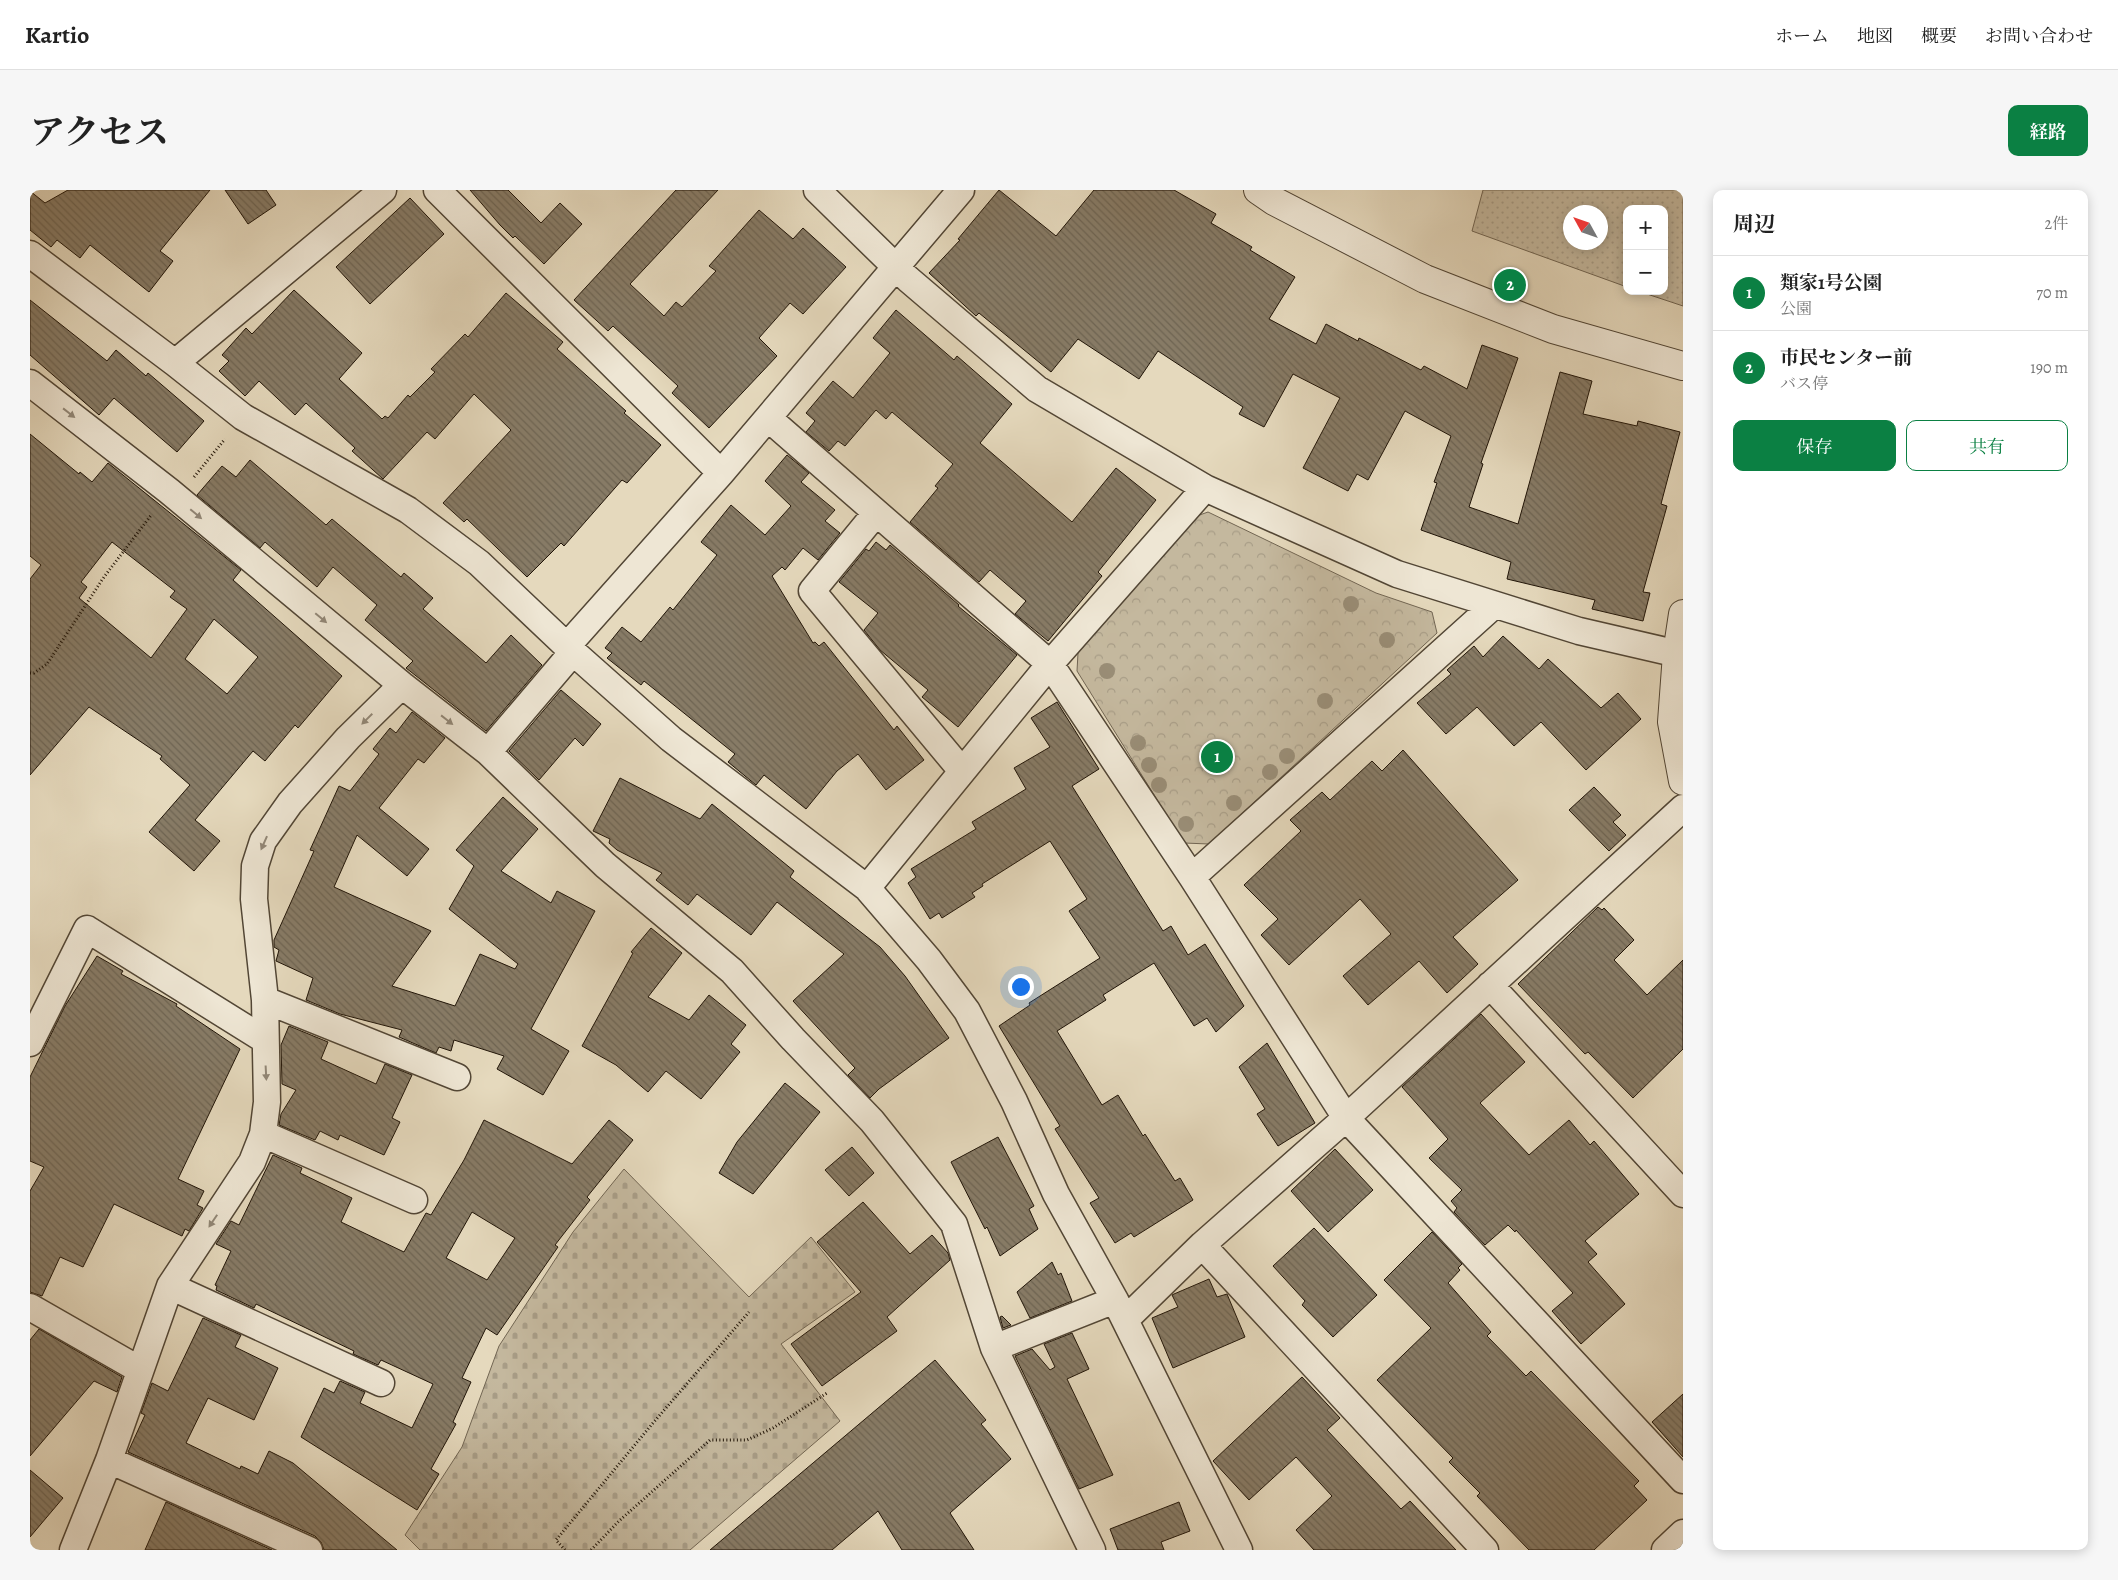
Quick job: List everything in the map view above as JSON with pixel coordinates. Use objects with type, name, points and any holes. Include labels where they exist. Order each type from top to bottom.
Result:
[{"type":"street","points":[[175,363],[383,190]]},
{"type":"street","points":[[437,190],[720,473]]},
{"type":"street","points":[[817,190],[896,268],[1037,389],[1206,488],[1397,574],[1579,631],[1680,654]]},
{"type":"street","points":[[488,752],[570,649],[961,190]]},
{"type":"street","points":[[1258,190],[1274,201],[1425,279],[1553,329],[1683,366]]},
{"type":"street","points":[[30,254],[175,363],[243,418],[408,510],[479,563],[570,649],[671,739],[868,888],[929,960],[967,1011],[1014,1101],[1056,1194],[1120,1310],[1239,1550]]},
{"type":"street","points":[[30,383],[173,495],[402,685],[488,752],[605,865],[732,971],[793,1040],[872,1121],[954,1224],[994,1348],[1092,1550]]},
{"type":"street","points":[[768,418],[1050,664],[1192,877],[1346,1118],[1683,1480]]},
{"type":"street","points":[[868,888],[1050,664],[1206,488]]},
{"type":"street","points":[[876,513],[812,591],[962,771]]},
{"type":"street","points":[[1192,877],[1494,604]]},
{"type":"street","points":[[1683,614],[1672,722],[1683,780]]},
{"type":"street","points":[[73,1550],[109,1460],[170,1286],[252,1162],[263,1134],[267,1102],[264,1040],[265,1000],[254,899],[255,866],[263,840],[290,802],[322,766],[402,685]]},
{"type":"street","points":[[994,1348],[1120,1310],[1202,1245],[1346,1118],[1683,808]]},
{"type":"street","points":[[30,1043],[87,929],[264,1040]]},
{"type":"street","points":[[1490,985],[1683,1194]]},
{"type":"street","points":[[265,1000],[457,1077]]},
{"type":"street","points":[[263,1134],[414,1200]]},
{"type":"street","points":[[1202,1245],[1485,1550]]},
{"type":"street","points":[[170,1286],[381,1383]]},
{"type":"street","points":[[30,1307],[140,1370]]},
{"type":"street","points":[[109,1460],[310,1550]]},
{"type":"street","points":[[1665,1550],[1683,1533]]},
{"type":"path","points":[[30,673],[34,674],[47,664],[104,577],[173,495],[243,418]]},
{"type":"path","points":[[565,1550],[556,1540],[653,1423],[749,1312]]},
{"type":"path","points":[[591,1550],[619,1521],[710,1440],[747,1440],[773,1428],[827,1393]]},
{"type":"green space","points":[[1483,190],[1683,190],[1683,306],[1650,295],[1668,295],[1668,205],[1623,205],[1623,286],[1472,231]]},
{"type":"green space","points":[[1208,512],[1376,593],[1432,612],[1437,633],[1209,844],[1184,843],[1077,671],[1078,653],[1194,517]]},
{"type":"green space","points":[[624,1169],[749,1297],[811,1237],[855,1292],[781,1344],[840,1421],[690,1550],[420,1550],[405,1535],[462,1447],[499,1346],[573,1232]]},
{"type":"building","points":[[68,190],[210,190],[160,251],[173,261],[149,292],[90,245],[80,258],[57,240],[51,247],[30,230],[30,191],[45,203]]},
{"type":"building","points":[[225,190],[266,190],[276,205],[248,224]]},
{"type":"building","points":[[470,190],[508,190],[541,223],[560,203],[582,224],[544,264],[515,236],[513,238],[500,225]]},
{"type":"building","points":[[676,190],[718,190],[630,284],[664,316],[676,302],[682,307],[716,271],[709,266],[759,210],[793,239],[803,228],[846,267],[803,314],[790,303],[759,338],[777,356],[709,428],[672,393],[678,386],[613,326],[608,331],[574,300]]},
{"type":"building","points":[[999,190],[1056,236],[1094,190],[1174,190],[1216,214],[1211,223],[1252,247],[1250,250],[1295,277],[1269,319],[1316,344],[1326,324],[1358,341],[1359,338],[1421,370],[1424,366],[1467,389],[1482,345],[1518,358],[1481,463],[1483,464],[1469,507],[1518,524],[1560,372],[1592,381],[1583,414],[1637,426],[1638,421],[1680,432],[1661,504],[1667,506],[1643,592],[1650,593],[1643,621],[1592,609],[1595,600],[1507,579],[1511,562],[1421,530],[1437,483],[1434,482],[1451,436],[1405,411],[1368,480],[1357,474],[1348,491],[1303,468],[1340,398],[1293,374],[1264,427],[1239,414],[1243,407],[1158,351],[1139,379],[1078,339],[1051,372],[979,313],[976,316],[929,273],[960,240],[958,239]]},
{"type":"building","points":[[410,198],[444,234],[370,304],[336,267]]},
{"type":"building","points":[[294,290],[362,353],[339,379],[382,419],[385,416],[388,418],[408,395],[410,397],[435,372],[431,369],[465,334],[468,337],[506,293],[563,342],[557,349],[626,411],[624,413],[661,445],[627,483],[622,480],[564,546],[561,543],[527,577],[467,519],[464,522],[443,503],[511,430],[474,394],[435,439],[427,432],[383,479],[352,451],[355,448],[306,403],[295,415],[259,381],[245,396],[219,371],[229,361],[222,355],[246,328],[252,334]]},
{"type":"building","points":[[30,300],[107,361],[116,350],[146,376],[148,373],[204,421],[177,452],[114,398],[99,415],[30,355]]},
{"type":"building","points":[[896,310],[954,360],[957,356],[1012,404],[980,443],[1072,522],[1116,468],[1156,500],[1098,572],[1102,576],[1048,641],[1015,614],[1026,601],[990,570],[979,582],[910,522],[938,488],[935,486],[953,464],[892,412],[886,419],[876,410],[845,446],[838,441],[829,451],[806,432],[815,421],[806,413],[833,381],[853,398],[890,353],[873,338]]},
{"type":"building","points":[[30,434],[79,474],[80,472],[92,482],[108,463],[241,570],[233,580],[342,676],[298,728],[295,725],[265,761],[253,751],[195,820],[220,841],[194,871],[149,832],[190,785],[160,759],[162,756],[89,707],[30,775],[30,579],[41,565],[30,556]],"holes":[[[112,542],[175,591],[170,597],[187,609],[151,658],[79,598],[87,587],[81,582]],[[214,619],[258,657],[227,694],[185,659]]]},
{"type":"building","points":[[787,455],[809,473],[801,482],[835,510],[825,521],[840,533],[818,560],[803,548],[785,570],[782,567],[772,576],[813,643],[815,642],[819,646],[824,642],[894,730],[897,726],[924,760],[886,790],[858,754],[837,771],[806,809],[764,775],[756,785],[728,762],[735,754],[644,681],[641,685],[607,658],[612,653],[605,648],[622,627],[641,642],[670,607],[673,610],[717,555],[701,542],[731,505],[765,535],[791,506],[765,481]]},
{"type":"building","points":[[250,460],[326,525],[332,519],[401,577],[404,573],[433,598],[423,609],[486,663],[511,635],[542,665],[486,731],[406,668],[413,661],[365,620],[377,605],[333,567],[317,587],[265,542],[260,548],[197,495],[222,466],[236,477]]},
{"type":"building","points":[[876,542],[886,550],[890,545],[958,606],[1017,655],[958,727],[922,697],[928,690],[880,650],[864,630],[878,613],[839,582],[866,549],[869,551]]},
{"type":"building","points":[[1503,636],[1539,669],[1548,659],[1601,708],[1618,693],[1641,719],[1586,770],[1541,722],[1514,746],[1477,707],[1446,734],[1417,703],[1451,674],[1447,670],[1474,646],[1483,657]]},
{"type":"building","points":[[561,690],[601,724],[583,746],[575,738],[539,780],[509,751]]},
{"type":"building","points":[[1057,702],[1099,769],[1072,786],[1163,931],[1171,926],[1188,955],[1205,944],[1244,1006],[1216,1032],[1207,1018],[1194,1026],[1154,963],[1103,995],[1106,1000],[1057,1031],[1102,1105],[1118,1095],[1143,1136],[1145,1134],[1175,1181],[1180,1178],[1193,1200],[1134,1237],[1131,1233],[1115,1243],[1090,1203],[1099,1198],[1055,1129],[1060,1126],[999,1026],[1030,1005],[1029,1003],[1100,958],[1069,911],[1087,899],[1050,841],[982,884],[983,886],[972,893],[975,897],[942,918],[939,913],[930,919],[908,883],[916,877],[911,869],[976,829],[972,822],[1026,789],[1014,768],[1050,747],[1031,718]]},
{"type":"building","points":[[412,712],[445,738],[424,763],[418,759],[379,808],[429,849],[407,876],[357,835],[334,887],[431,931],[392,986],[455,1006],[480,954],[515,969],[518,964],[449,909],[474,866],[456,850],[503,797],[538,829],[501,871],[551,903],[557,891],[595,911],[531,1029],[569,1051],[543,1095],[497,1069],[504,1056],[454,1040],[451,1051],[439,1047],[436,1053],[399,1037],[402,1030],[340,1014],[306,1000],[313,978],[276,961],[279,950],[274,947],[274,940],[314,851],[310,850],[339,786],[350,791],[379,754],[373,749],[390,728],[396,733]]},
{"type":"building","points":[[1403,750],[1518,880],[1453,937],[1478,964],[1447,993],[1419,961],[1368,1005],[1343,976],[1391,934],[1360,899],[1289,965],[1261,935],[1278,919],[1244,885],[1301,831],[1290,820],[1322,792],[1330,800],[1372,761],[1382,771]]},
{"type":"building","points":[[620,778],[700,819],[712,804],[794,871],[790,877],[880,947],[905,976],[949,1038],[879,1089],[870,1098],[848,1075],[855,1068],[793,1001],[844,954],[777,902],[751,935],[697,894],[688,905],[656,880],[662,873],[617,850],[609,843],[610,839],[593,831]]},
{"type":"building","points":[[1594,787],[1621,815],[1613,822],[1626,835],[1609,851],[1569,810]]},
{"type":"building","points":[[1598,907],[1602,910],[1604,908],[1634,940],[1614,960],[1647,995],[1683,960],[1683,1049],[1633,1098],[1588,1052],[1585,1054],[1518,984]]},
{"type":"building","points":[[651,928],[682,953],[648,997],[689,1020],[709,995],[746,1025],[731,1044],[740,1052],[701,1099],[666,1071],[648,1092],[616,1065],[582,1046],[633,953],[631,952]]},
{"type":"building","points":[[97,956],[123,971],[121,974],[177,1004],[176,1006],[240,1049],[178,1179],[204,1191],[197,1205],[203,1208],[189,1231],[185,1229],[182,1236],[114,1204],[83,1267],[60,1257],[42,1296],[30,1292],[30,1191],[44,1167],[30,1161],[30,1077],[65,1006]]},
{"type":"building","points":[[1481,1014],[1525,1062],[1480,1103],[1529,1155],[1569,1120],[1590,1145],[1594,1141],[1639,1194],[1585,1241],[1597,1254],[1588,1262],[1625,1304],[1581,1344],[1552,1311],[1573,1293],[1516,1230],[1515,1232],[1508,1225],[1485,1245],[1454,1212],[1457,1208],[1451,1201],[1462,1190],[1429,1158],[1448,1139],[1402,1087]]},
{"type":"building","points":[[289,1026],[328,1042],[321,1059],[376,1084],[385,1064],[412,1075],[392,1118],[400,1122],[384,1155],[340,1135],[338,1140],[320,1131],[315,1140],[279,1125],[281,1114],[296,1090],[282,1084],[281,1045]]},
{"type":"building","points":[[1267,1043],[1315,1123],[1278,1146],[1257,1114],[1265,1109],[1239,1067]]},
{"type":"building","points":[[785,1083],[820,1112],[753,1194],[719,1173],[737,1142]]},
{"type":"building","points":[[484,1120],[572,1164],[609,1120],[633,1140],[587,1197],[590,1200],[555,1245],[558,1247],[497,1335],[486,1328],[462,1378],[471,1382],[453,1422],[456,1424],[431,1469],[439,1474],[417,1510],[301,1437],[324,1388],[334,1393],[340,1381],[365,1392],[360,1403],[412,1428],[433,1384],[381,1360],[378,1365],[353,1354],[354,1351],[256,1304],[254,1308],[216,1290],[217,1286],[215,1285],[231,1251],[216,1244],[231,1221],[239,1225],[273,1155],[302,1168],[300,1173],[352,1198],[341,1222],[404,1252],[426,1213],[431,1215],[464,1160]],"holes":[[[472,1212],[515,1238],[487,1280],[446,1258]]]},
{"type":"building","points":[[998,1137],[1034,1206],[1029,1209],[1038,1229],[1000,1256],[987,1227],[985,1229],[951,1162]]},
{"type":"building","points":[[852,1147],[874,1173],[849,1196],[825,1170]]},
{"type":"building","points":[[1335,1149],[1373,1190],[1328,1232],[1291,1191]]},
{"type":"building","points":[[863,1202],[910,1254],[932,1235],[948,1253],[950,1260],[887,1317],[897,1331],[822,1386],[791,1344],[861,1292],[817,1242]]},
{"type":"building","points":[[1314,1228],[1377,1295],[1333,1337],[1302,1305],[1305,1301],[1273,1266]]},
{"type":"building","points":[[1432,1232],[1462,1264],[1458,1268],[1460,1270],[1448,1283],[1491,1332],[1487,1336],[1526,1376],[1531,1371],[1639,1481],[1634,1486],[1647,1500],[1594,1550],[1529,1550],[1477,1496],[1480,1493],[1449,1462],[1453,1458],[1377,1380],[1431,1328],[1384,1280]]},
{"type":"building","points":[[1052,1262],[1058,1275],[1061,1273],[1072,1301],[1030,1318],[1017,1292]]},
{"type":"building","points":[[1209,1279],[1217,1297],[1227,1294],[1245,1337],[1173,1368],[1152,1318],[1178,1307],[1172,1295]]},
{"type":"building","points":[[1002,1316],[1011,1325],[1003,1328],[1000,1317]]},
{"type":"building","points":[[203,1318],[241,1335],[235,1347],[278,1368],[254,1420],[208,1398],[186,1443],[240,1469],[241,1466],[258,1474],[269,1451],[293,1463],[397,1550],[324,1550],[321,1542],[315,1536],[128,1452],[145,1415],[141,1413],[152,1383],[168,1391]]},
{"type":"building","points":[[39,1329],[122,1377],[117,1392],[94,1381],[30,1456],[30,1340]]},
{"type":"building","points":[[1072,1333],[1089,1369],[1067,1379],[1113,1475],[1079,1489],[1015,1356],[1032,1349],[1050,1370],[1055,1367],[1044,1344]]},
{"type":"building","points":[[935,1360],[986,1420],[981,1424],[1011,1459],[950,1513],[974,1550],[902,1550],[878,1511],[832,1550],[710,1550]]},
{"type":"building","points":[[1302,1377],[1340,1418],[1327,1430],[1401,1509],[1410,1501],[1456,1550],[1314,1550],[1296,1530],[1332,1496],[1296,1457],[1249,1500],[1213,1461]]},
{"type":"building","points":[[1683,1394],[1683,1457],[1652,1422]]},
{"type":"building","points":[[30,1470],[63,1498],[30,1537]]},
{"type":"building","points":[[166,1502],[272,1550],[145,1550]]},
{"type":"building","points":[[1179,1502],[1190,1531],[1161,1542],[1164,1550],[1118,1550],[1110,1529]]},
{"type":"place","name":"市民センター前","points":[[1510,285]]},
{"type":"place","name":"類家1号公園","points":[[1217,757]]}]
